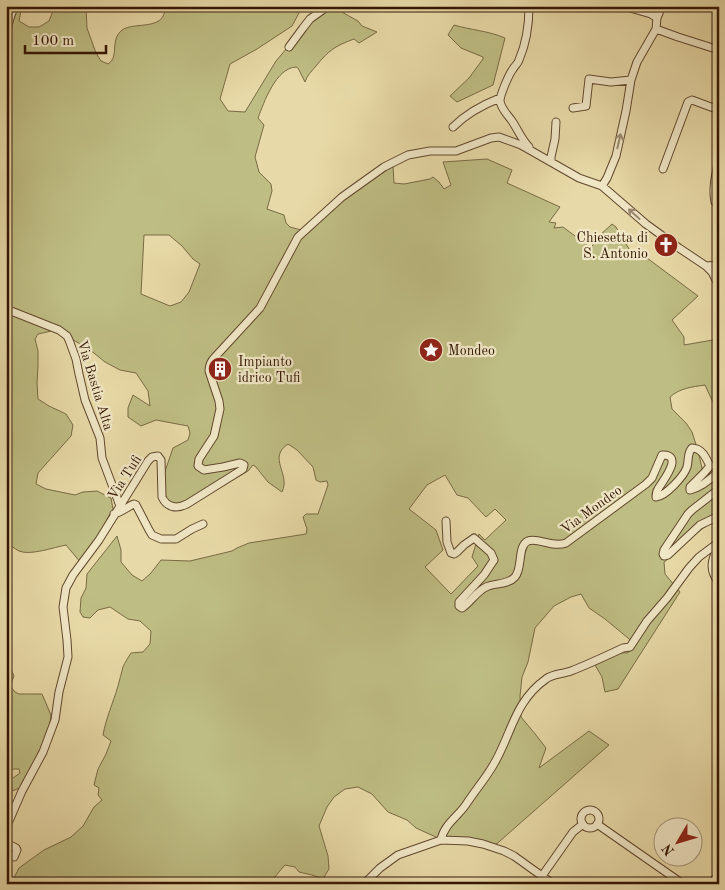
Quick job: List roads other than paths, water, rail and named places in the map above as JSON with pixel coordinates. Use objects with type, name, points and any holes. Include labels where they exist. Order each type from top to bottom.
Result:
[{"type":"street","points":[[6,45],[8,42],[7,32],[15,6]]},
{"type":"street","points":[[289,48],[310,19],[328,6]]},
{"type":"street","points":[[529,6],[526,41],[518,63],[512,69],[500,98],[503,109],[512,120],[526,145],[532,151],[579,178],[602,186],[646,224],[706,266],[712,272],[719,286]]},
{"type":"street","points":[[623,6],[651,14],[657,18]]},
{"type":"street","points":[[602,186],[608,178],[616,156],[631,80],[637,62],[656,29],[657,18],[662,6]]},
{"type":"street","points":[[656,29],[719,50]]},
{"type":"street","points":[[573,108],[586,106],[589,80],[611,82],[631,80]]},
{"type":"street","points":[[453,127],[472,111],[500,98]]},
{"type":"street","points":[[663,169],[688,102],[692,100],[719,110]]},
{"type":"street","points":[[551,162],[556,122]]},
{"type":"street","name":"Via Tufi","points":[[6,828],[28,780],[40,760],[55,720],[58,692],[68,657],[63,607],[66,588],[73,575],[99,540],[148,461],[154,456],[158,456],[161,460],[162,494],[168,505],[174,507],[187,504],[243,470],[244,466],[240,463],[206,470],[202,470],[198,466],[199,459],[214,436],[220,409],[209,371],[212,361],[260,308],[298,237],[342,197],[384,167],[408,155],[430,151],[456,151],[491,138],[499,137],[532,151]]},
{"type":"street","points":[[715,202],[714,191],[719,160]]},
{"type":"street","points":[[706,266],[719,265]]},
{"type":"street","name":"Via Bastia Alta","points":[[6,309],[59,330],[70,340],[78,374],[100,438],[102,458],[120,506]]},
{"type":"street","name":"Via Mondeo","points":[[446,521],[447,542],[451,553],[456,553],[474,538],[491,553],[494,560],[459,602],[458,606],[462,608],[486,587],[514,578],[519,568],[522,548],[526,542],[535,541],[556,546],[566,543],[646,484],[652,478],[662,455],[669,457],[672,464],[669,473],[657,490],[656,497],[669,490],[684,473],[689,452],[692,448],[697,448],[701,452],[710,466],[690,487],[690,490],[709,480],[719,470]]},
{"type":"street","points":[[719,490],[688,514],[662,554],[664,556],[668,555],[700,526],[719,516]]},
{"type":"street","points":[[114,514],[129,506],[136,505],[152,535],[160,539],[176,539],[203,524]]},
{"type":"street","points":[[719,543],[712,559],[712,565],[714,576],[719,583]]},
{"type":"street","points":[[441,840],[446,827],[466,806],[495,762],[517,713],[530,693],[548,677],[569,671],[623,648],[630,647],[647,621],[689,568],[699,557],[719,543]]},
{"type":"street","points":[[594,811],[598,815],[597,824],[590,828],[583,824],[581,822],[584,812],[594,811]]},
{"type":"street","points":[[542,876],[573,832],[583,824]]},
{"type":"street","points":[[597,824],[684,884]]},
{"type":"street","points":[[364,884],[380,868],[398,855],[441,840],[483,844],[504,851],[553,884]]},
{"type":"street","points":[[6,843],[18,850],[14,857],[6,855]]},
{"type":"street","points":[[712,884],[719,873]]},
{"type":"place","name":"Chiesetta di S. Antonio","points":[[666,245]]},
{"type":"place","name":"Mondeo","points":[[431,350]]},
{"type":"place","name":"Impianto idrico Tufi","points":[[220,369]]}]
